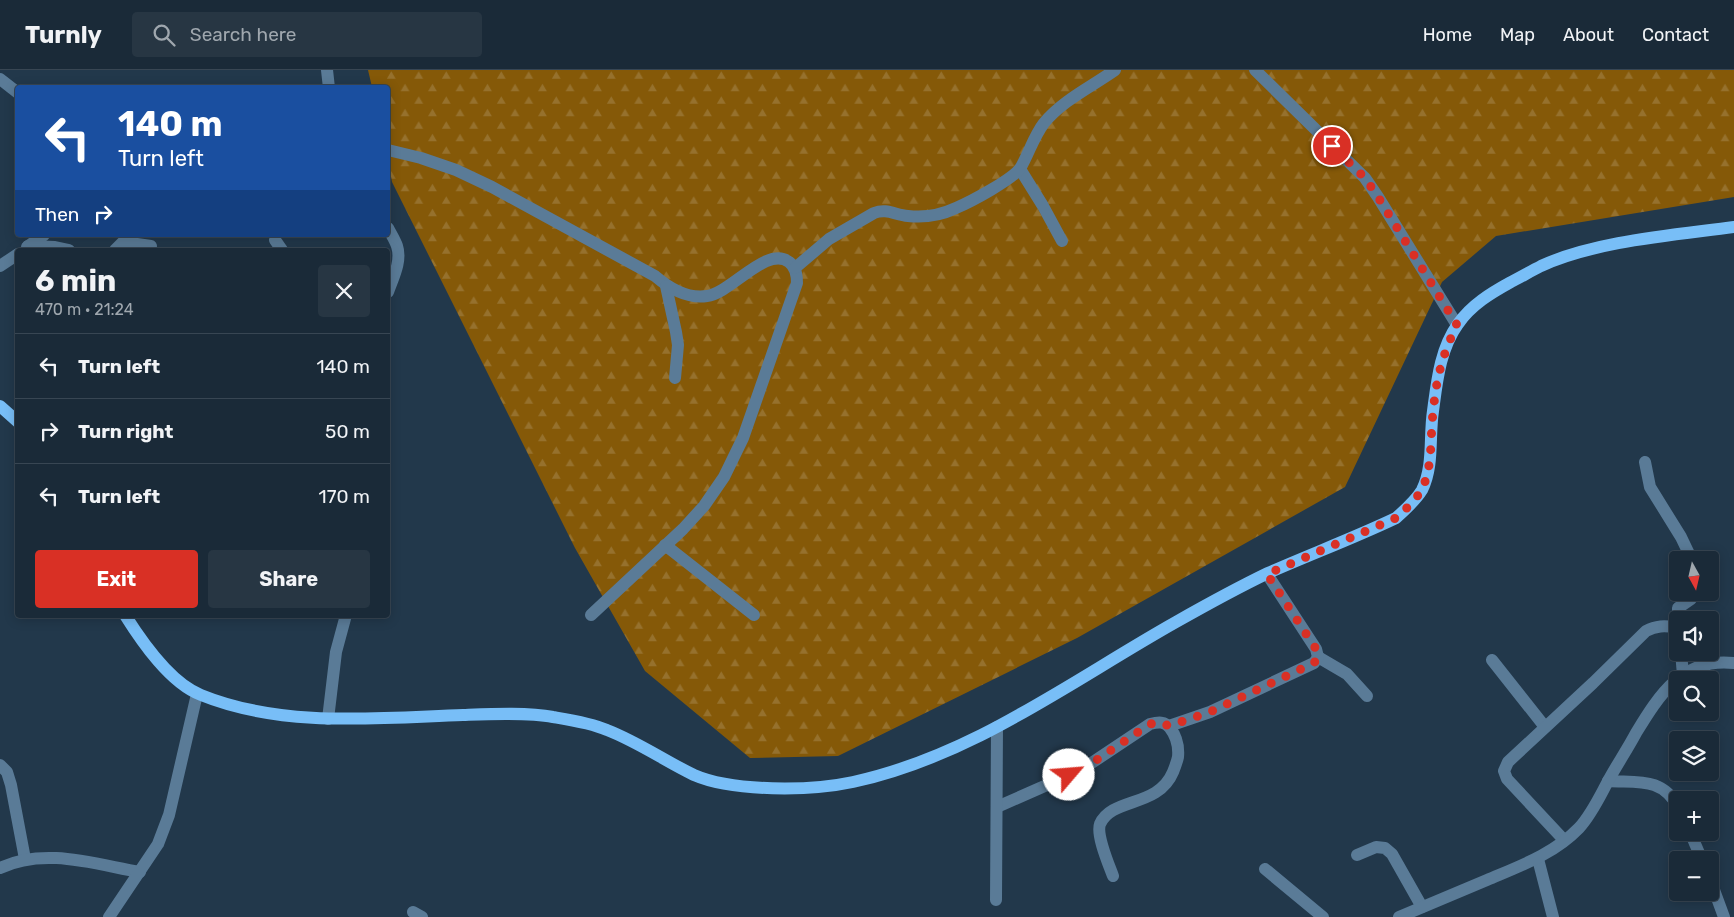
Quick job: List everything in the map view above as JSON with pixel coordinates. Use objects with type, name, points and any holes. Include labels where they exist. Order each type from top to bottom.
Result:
[{"type":"main road","points":[[128,618],[144,644],[171,674],[197,694],[243,708],[328,720],[489,714],[549,716],[605,729],[697,776],[740,787],[791,788],[850,783],[905,768],[954,749],[997,727],[1172,623],[1235,589],[1396,518],[1408,508],[1422,490],[1431,450],[1432,414],[1445,348],[1457,325],[1467,312],[1492,293],[1541,266],[1577,253],[1624,243],[1734,227]]},
{"type":"main road","points":[[0,406],[15,419]]},
{"type":"street","points":[[795,268],[829,240],[881,210],[906,216],[926,217],[944,213],[959,207],[1002,182],[1020,169],[1037,134],[1063,104],[1114,70]]},
{"type":"street","points":[[1255,70],[1365,178],[1457,325]]},
{"type":"street","points":[[326,71],[328,85]]},
{"type":"street","points":[[0,79],[15,91]]},
{"type":"street","points":[[390,150],[422,158],[492,187],[654,276],[666,286],[693,297],[709,296],[730,286],[771,258],[783,258],[795,268],[796,282],[743,438],[724,477],[704,506],[683,529],[591,615]]},
{"type":"street","points":[[1020,169],[1062,241]]},
{"type":"street","points":[[390,232],[397,246],[399,256],[390,286]]},
{"type":"street","points":[[26,248],[41,237]]},
{"type":"street","points":[[117,248],[123,242],[128,241],[151,246]]},
{"type":"street","points":[[0,266],[15,256]]},
{"type":"street","points":[[666,286],[678,345],[675,378]]},
{"type":"street","points":[[1645,462],[1650,487],[1688,551]]},
{"type":"street","points":[[665,545],[754,615]]},
{"type":"street","points":[[1267,574],[1316,649],[1318,657],[1347,674],[1367,696]]},
{"type":"street","points":[[1678,611],[1678,608],[1688,601]]},
{"type":"street","points":[[328,720],[336,652],[345,618]]},
{"type":"street","points":[[1564,840],[1507,778],[1504,771],[1508,762],[1646,631],[1654,626],[1669,627]]},
{"type":"street","points":[[1169,726],[1222,706],[1314,663],[1318,657]]},
{"type":"street","points":[[1492,660],[1545,727]]},
{"type":"street","points":[[1690,671],[1708,663],[1734,663]]},
{"type":"street","points":[[1399,917],[1538,859],[1579,828],[1592,811],[1648,714],[1669,687]]},
{"type":"street","points":[[109,917],[158,844],[169,816],[197,694]]},
{"type":"street","points":[[997,807],[1081,770],[1150,724],[1159,722],[1169,726],[1176,735],[1178,746],[1178,760],[1169,780],[1160,790],[1148,797],[1113,811],[1102,820],[1099,827],[1100,837],[1113,876]]},
{"type":"street","points":[[996,900],[997,727]]},
{"type":"street","points":[[0,765],[7,772],[11,785],[25,859]]},
{"type":"street","points":[[1608,781],[1653,784],[1665,789],[1669,795]]},
{"type":"street","points":[[1358,855],[1376,847],[1385,848],[1392,854],[1422,907]]},
{"type":"street","points":[[0,868],[25,859],[52,857],[140,872]]},
{"type":"street","points":[[1538,859],[1553,917]]},
{"type":"street","points":[[1265,869],[1323,917]]},
{"type":"street","points":[[1718,901],[1724,917]]},
{"type":"green space","points":[[368,70],[1734,70],[1734,197],[1496,236],[1442,282],[1345,487],[1077,638],[838,756],[750,758],[645,671],[575,548],[392,182],[390,171],[390,85],[372,85]]},
{"type":"route","points":[[1069,775],[1081,770],[1150,724],[1159,722],[1169,726],[1192,719],[1314,663],[1318,657],[1316,649],[1267,574],[1396,518],[1408,508],[1422,490],[1431,450],[1432,414],[1439,372],[1445,348],[1457,325],[1365,178],[1332,146]]}]
